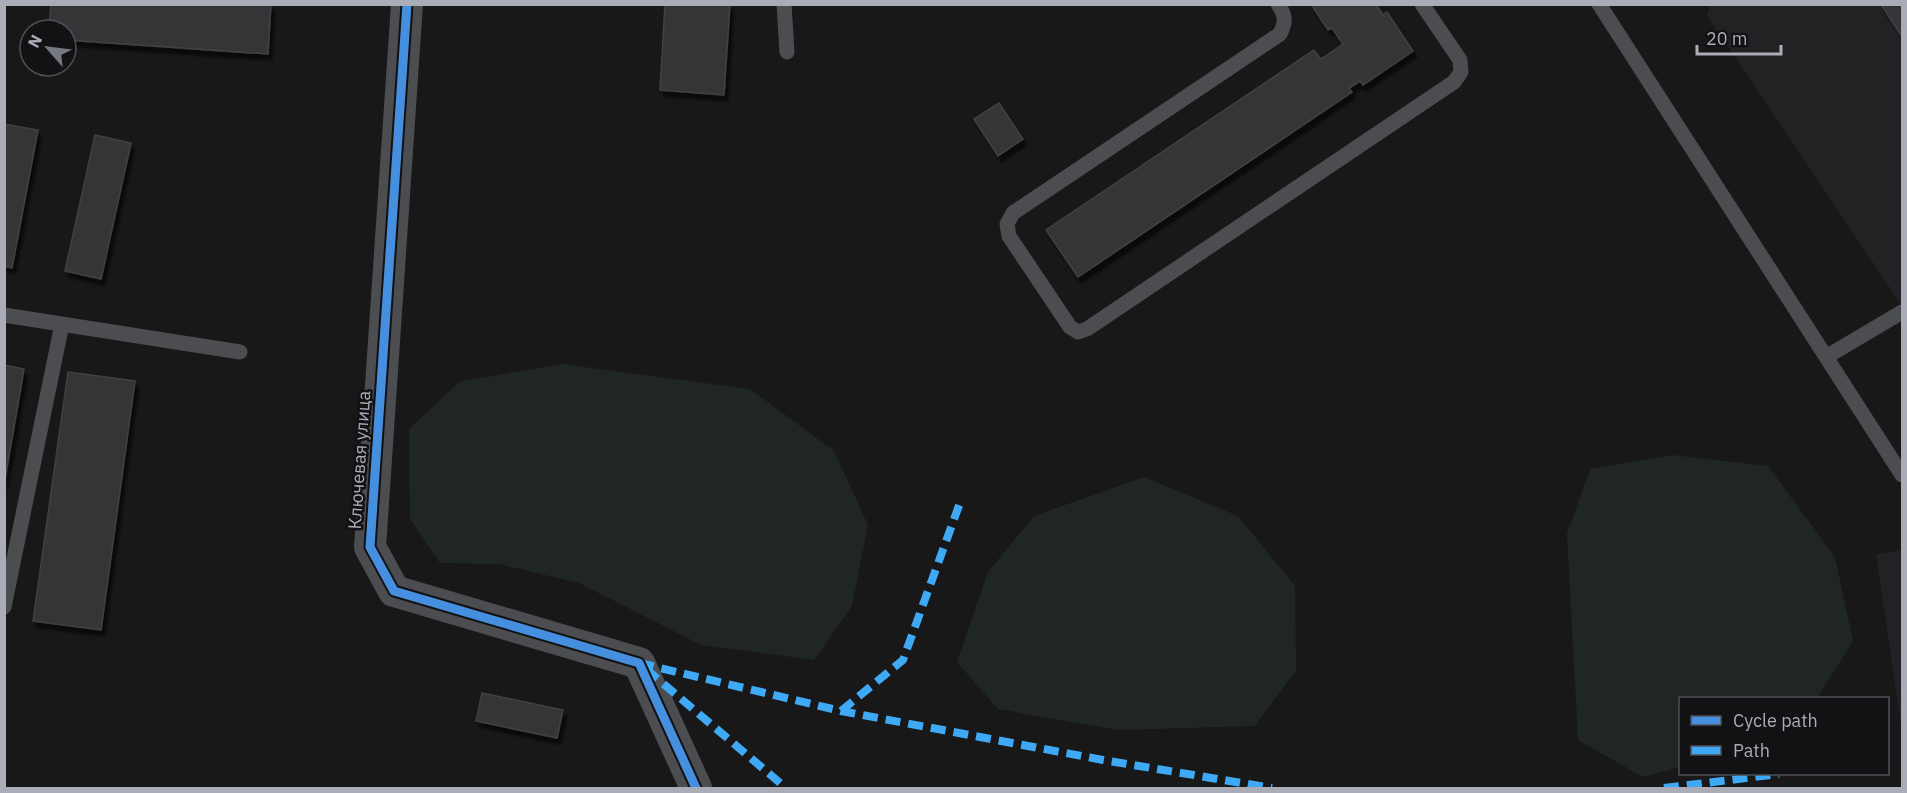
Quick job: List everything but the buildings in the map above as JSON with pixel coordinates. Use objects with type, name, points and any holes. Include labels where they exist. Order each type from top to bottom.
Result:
[{"type":"street","name":"Ключевая улица","points":[[407,4],[370,547],[394,591],[639,663],[696,789]]},
{"type":"lane","points":[[784,4],[787,52]]},
{"type":"lane","points":[[1278,4],[1284,13],[1286,23],[1280,34],[1013,213],[1007,224],[1009,236],[1070,327],[1078,332],[1087,329],[1454,82],[1461,72],[1460,60],[1422,4]]},
{"type":"lane","points":[[1599,4],[1902,475]]},
{"type":"lane","points":[[1826,357],[1902,312]]},
{"type":"lane","points":[[4,315],[240,352]]},
{"type":"lane","points":[[4,607],[62,324]]},
{"type":"shaded area","points":[[1710,5],[1902,5],[1902,306],[1707,15]]},
{"type":"shaded area","points":[[561,364],[750,389],[834,451],[868,525],[852,606],[814,660],[701,645],[579,583],[498,564],[440,563],[410,519],[409,429],[459,382]]},
{"type":"shaded area","points":[[1672,455],[1768,466],[1835,557],[1853,641],[1818,697],[1679,697],[1679,767],[1643,777],[1578,740],[1567,534],[1590,469]]},
{"type":"shaded area","points":[[1144,477],[1238,516],[1295,586],[1296,670],[1255,726],[1118,730],[998,709],[957,662],[988,572],[1034,516]]},
{"type":"shaded area","points":[[1902,550],[1902,732],[1876,554]]},
{"type":"marked path","points":[[841,711],[903,660],[961,500]]},
{"type":"marked path","points":[[639,663],[841,711],[1103,760],[1272,788]]},
{"type":"marked path","points":[[646,669],[786,788]]},
{"type":"marked path","points":[[1664,788],[1771,775]]},
{"type":"cycle path","points":[[407,4],[370,547],[394,591],[639,663],[696,788]]}]
